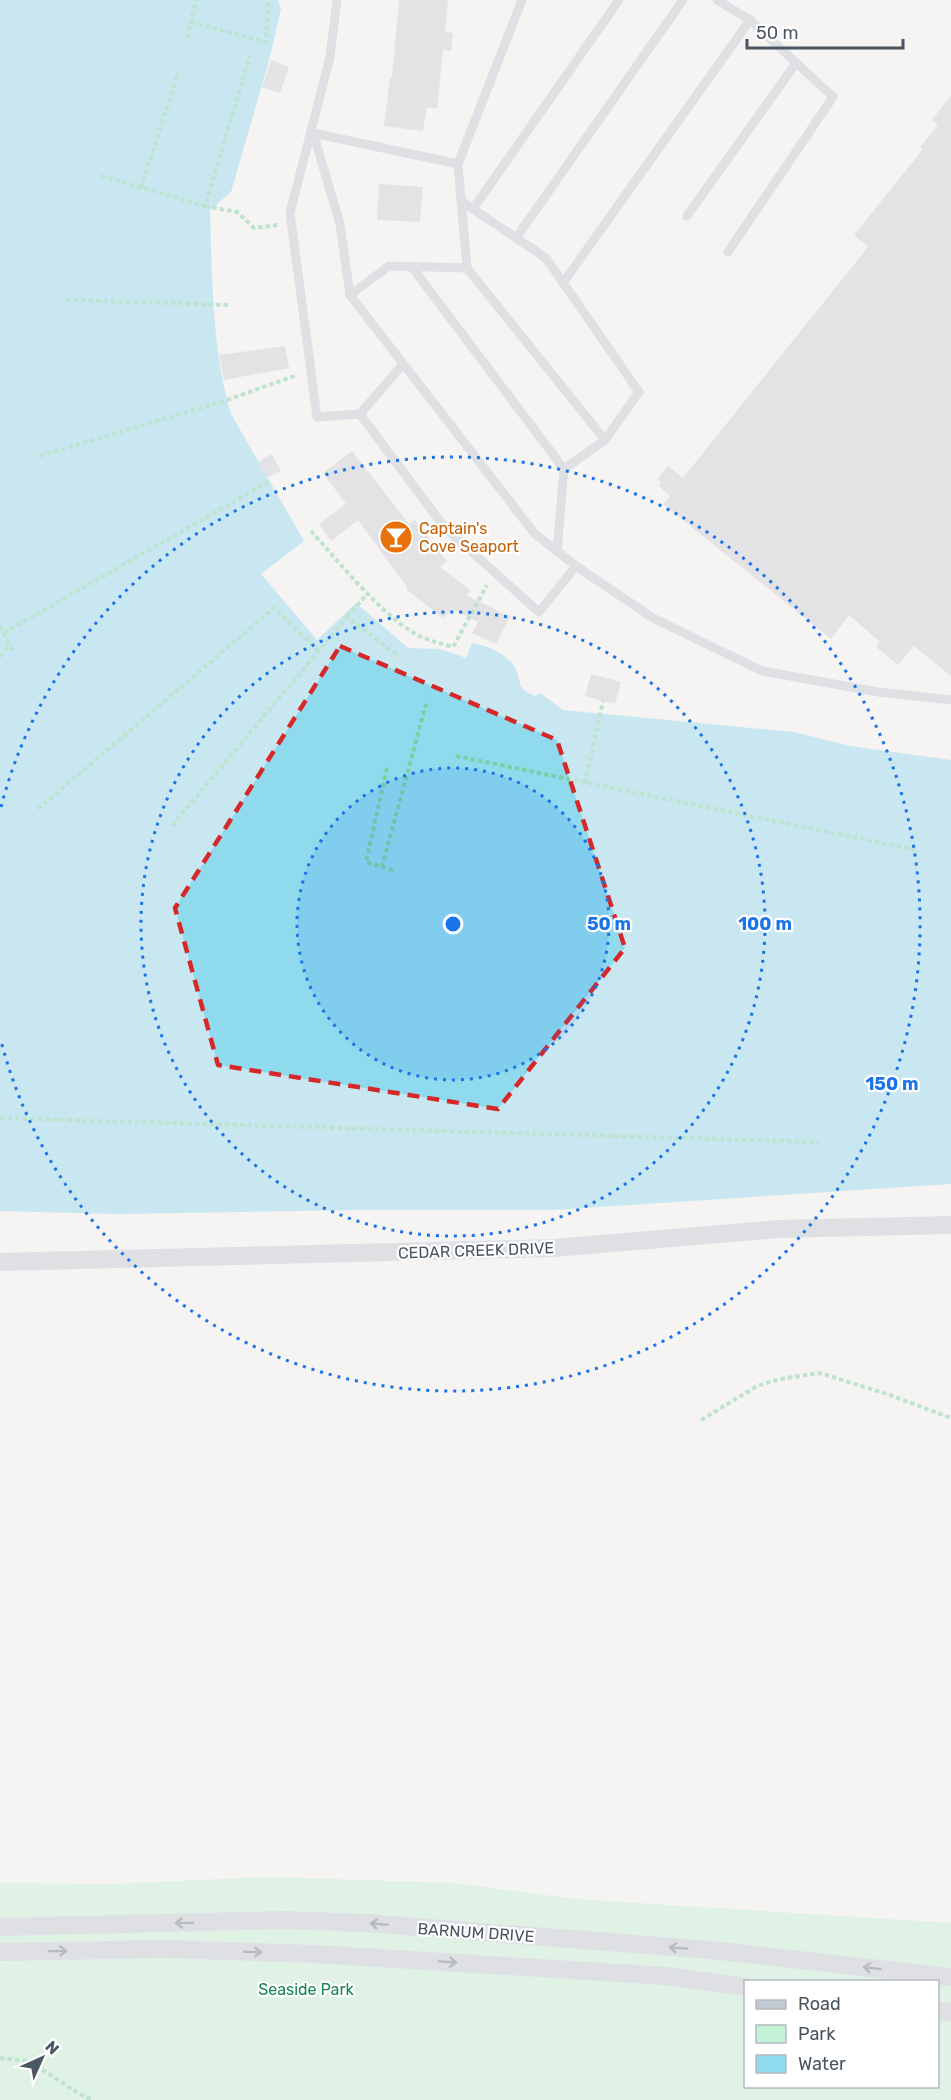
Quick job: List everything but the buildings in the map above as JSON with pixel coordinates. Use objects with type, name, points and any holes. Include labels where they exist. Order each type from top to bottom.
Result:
[{"type":"street","name":"CEDAR CREEK DRIVE","points":[[0,1262],[554,1248],[778,1229],[951,1225]]},
{"type":"street","name":"BARNUM DRIVE","points":[[0,1927],[282,1920],[366,1923],[711,1950],[951,1977]]},
{"type":"street","name":"BARNUM DRIVE","points":[[0,1952],[166,1949],[315,1954],[666,1976],[744,1987]]},
{"type":"lane","points":[[338,0],[330,57],[290,213],[317,417],[360,414],[403,364]]},
{"type":"lane","points":[[522,0],[458,164],[467,268],[605,440]]},
{"type":"lane","points":[[473,209],[619,0]]},
{"type":"lane","points":[[516,238],[683,0]]},
{"type":"lane","points":[[717,0],[750,21],[833,97],[729,252]]},
{"type":"lane","points":[[563,283],[750,21]]},
{"type":"lane","points":[[687,216],[796,63]]},
{"type":"lane","points":[[312,131],[458,164]]},
{"type":"lane","points":[[312,131],[340,224],[350,295],[535,534],[576,566],[653,618],[762,671],[878,692],[951,700]]},
{"type":"lane","points":[[461,201],[546,258],[639,392],[605,440],[564,469]]},
{"type":"lane","points":[[350,295],[389,266],[467,268]]},
{"type":"lane","points":[[411,266],[564,469],[557,552]]},
{"type":"lane","points":[[360,414],[445,528],[539,612],[576,566]]},
{"type":"path","points":[[187,38],[196,0]]},
{"type":"path","points":[[191,22],[266,42],[268,0]]},
{"type":"path","points":[[205,206],[250,55]]},
{"type":"path","points":[[141,188],[178,73]]},
{"type":"path","points":[[101,176],[205,206],[237,212],[254,228],[291,224]]},
{"type":"path","points":[[66,300],[231,305]]},
{"type":"path","points":[[40,456],[227,400],[311,370]]},
{"type":"path","points":[[4,633],[270,481]]},
{"type":"path","points":[[311,531],[368,593],[412,632],[453,647],[495,572]]},
{"type":"path","points":[[172,826],[368,593]]},
{"type":"path","points":[[38,809],[274,608],[319,651]]},
{"type":"path","points":[[347,617],[400,657]]},
{"type":"path","points":[[0,626],[13,652]]},
{"type":"path","points":[[0,657],[9,644]]},
{"type":"path","points":[[585,783],[603,701]]},
{"type":"path","points":[[382,867],[426,704]]},
{"type":"path","points":[[456,756],[916,850]]},
{"type":"path","points":[[387,768],[366,862],[395,871]]},
{"type":"path","points":[[0,1118],[819,1142]]},
{"type":"path","points":[[701,1420],[758,1386],[780,1379],[820,1373],[887,1394],[951,1418]]},
{"type":"path","points":[[0,2058],[29,2061],[78,2093],[93,2100]]},
{"type":"highlighted area","points":[[340,646],[557,740],[625,948],[498,1109],[218,1065],[175,908]]},
{"type":"green space","name":"Seaside Park","points":[[268,1877],[454,1883],[576,1899],[951,1923],[951,2100],[0,2100],[0,1883],[112,1884]]},
{"type":"water","points":[[0,0],[278,0],[281,9],[270,57],[231,192],[210,210],[213,286],[220,365],[231,414],[304,541],[261,574],[317,640],[356,603],[408,648],[440,649],[466,658],[472,643],[495,650],[514,666],[524,690],[535,696],[540,693],[563,710],[793,732],[850,746],[951,760],[951,1184],[552,1210],[118,1214],[0,1211]]},
{"type":"place","name":"Captain's Cove Seaport","points":[[396,537]]}]
